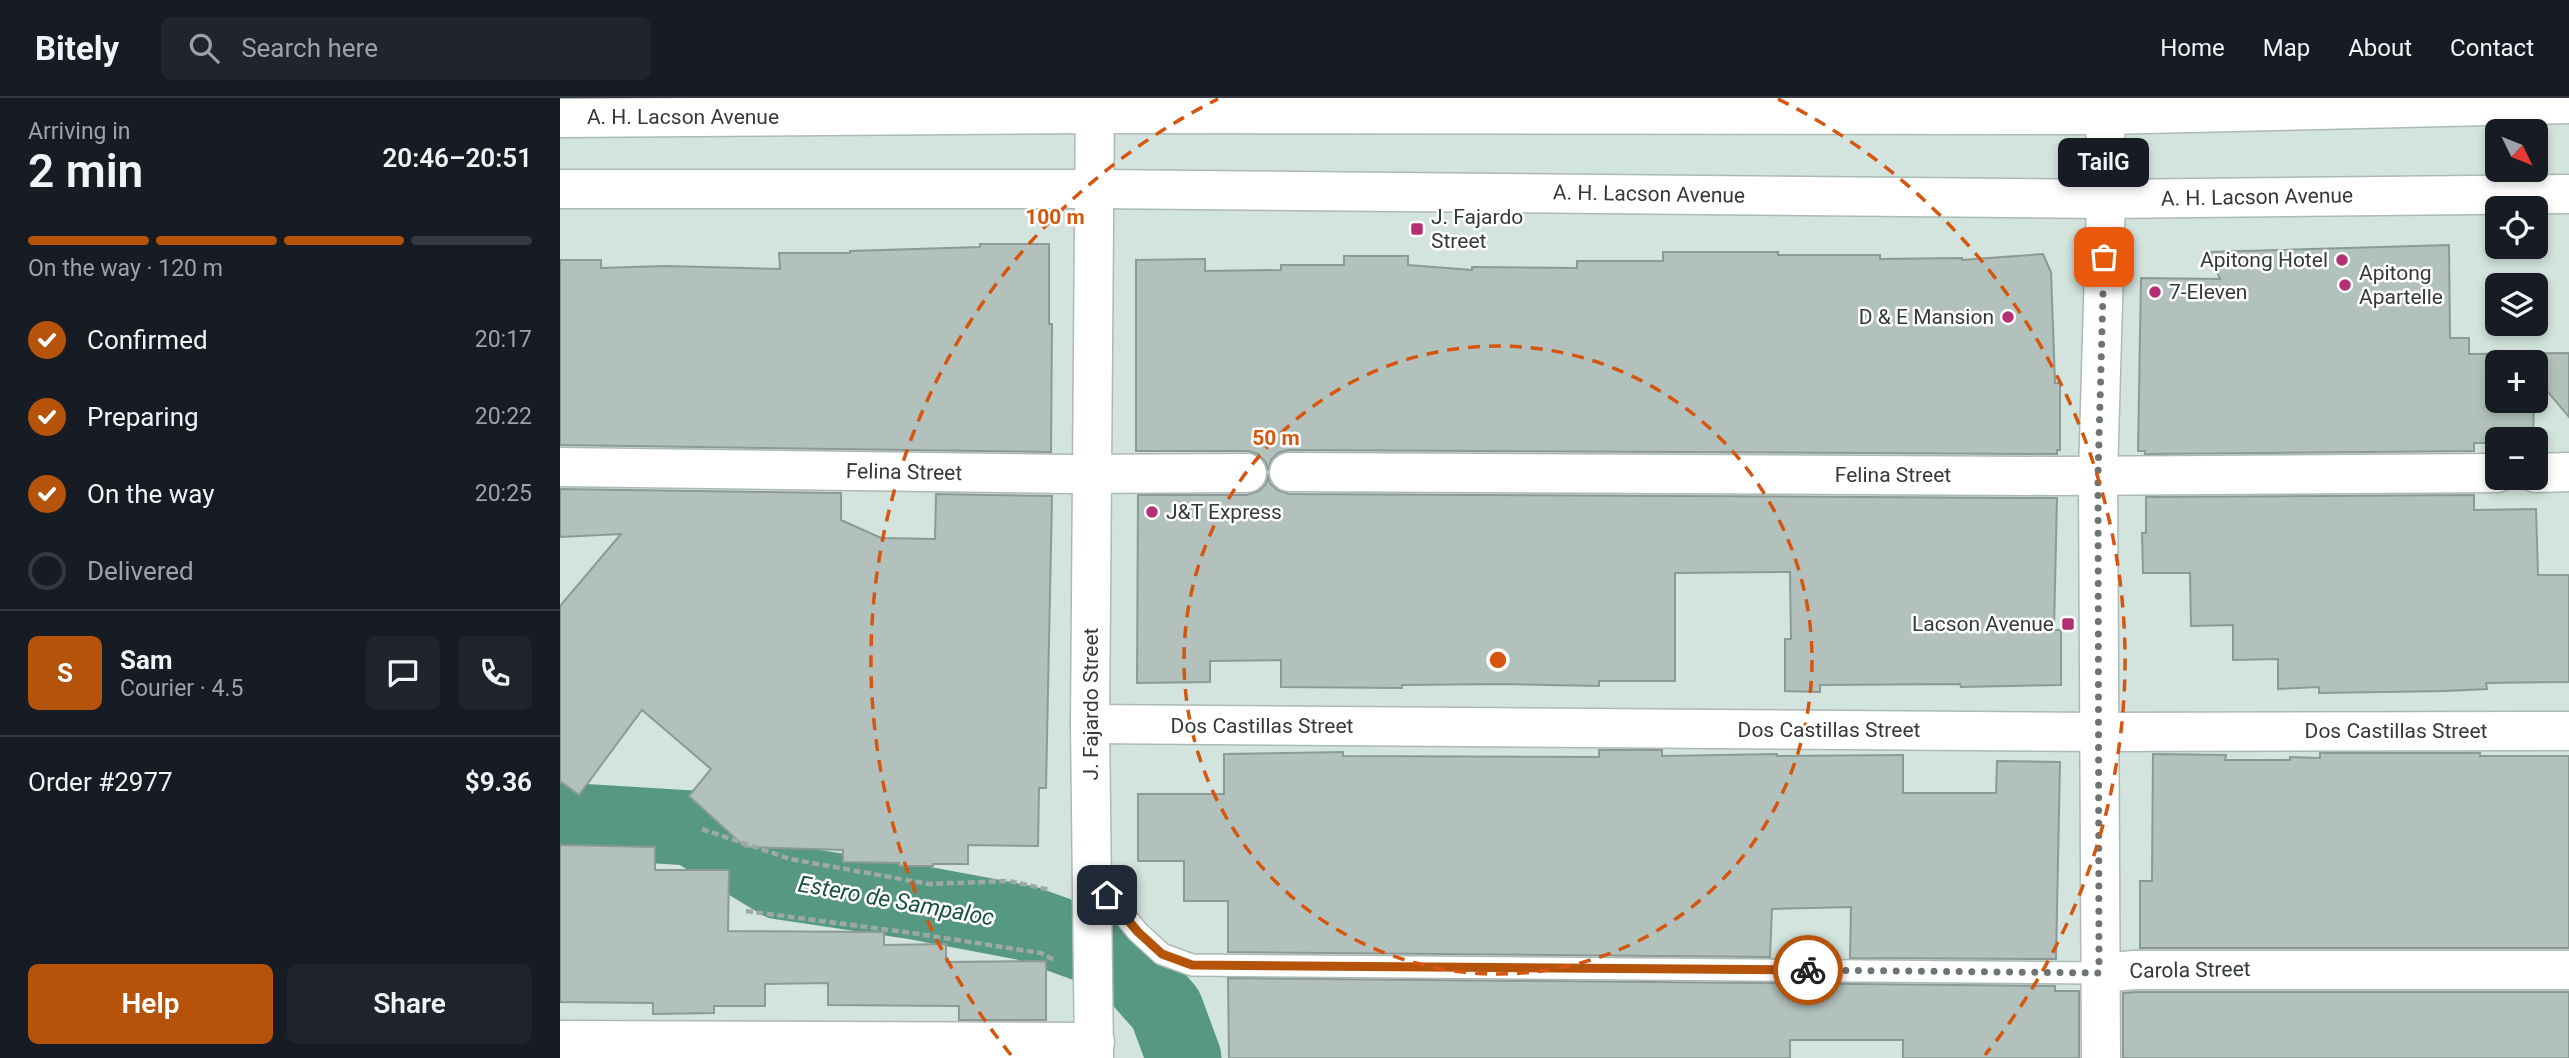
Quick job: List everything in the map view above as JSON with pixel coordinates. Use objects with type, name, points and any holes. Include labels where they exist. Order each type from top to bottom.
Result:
[{"type":"street","name":"A. H. Lacson Avenue","points":[[560,118],[1095,106],[2569,104]]},
{"type":"street","name":"J. Fajardo Street","points":[[1094,1050],[1090,724],[1095,106]]},
{"type":"street","points":[[2101,1058],[2098,475],[2106,199],[2105,106]]},
{"type":"street","name":"A. H. Lacson Avenue","points":[[560,189],[1096,189],[2106,199],[2569,194]]},
{"type":"street","name":"Felina Street","points":[[560,467],[1091,474],[1247,473]]},
{"type":"street","name":"Felina Street","points":[[1289,472],[2098,475],[2485,473]]},
{"type":"street","points":[[2548,473],[2569,472]]},
{"type":"street","name":"Dos Castillas Street","points":[[1090,724],[2098,732],[2569,731]]},
{"type":"street","name":"Carola Street","points":[[2099,973],[2135,970],[2569,970]]},
{"type":"street","points":[[560,1040],[1094,1050]]},
{"type":"lane","name":"Carola Street","points":[[1092,897],[1162,954],[1192,965],[2099,973]]},
{"type":"path","points":[[702,829],[790,859],[929,884],[1009,881],[1092,897]]},
{"type":"path","points":[[746,911],[1041,953],[1093,973]]},
{"type":"building","points":[[980,244],[1049,244],[1049,324],[1052,324],[1051,452],[560,445],[560,260],[601,260],[601,268],[664,266],[780,269],[779,253],[850,253],[980,247]]},
{"type":"building","points":[[2449,245],[2450,338],[2469,338],[2469,354],[2485,354],[2485,413],[2534,413],[2533,427],[2485,427],[2485,443],[2474,443],[2474,451],[2145,454],[2145,451],[2138,451],[2141,278],[2220,279],[2209,252]]},
{"type":"building","points":[[1663,252],[1778,252],[1778,255],[1880,255],[1880,259],[1962,260],[2043,254],[2051,272],[2055,383],[2060,383],[2060,450],[2057,450],[2057,454],[1289,450],[1278,453],[1271,460],[1268,469],[1258,454],[1248,451],[1136,451],[1136,260],[1205,259],[1205,271],[1281,270],[1281,265],[1344,265],[1344,256],[1408,256],[1408,265],[1472,270],[1472,267],[1577,268],[1577,261],[1663,261]]},
{"type":"building","points":[[2548,353],[2569,353],[2569,417],[2548,392]]},
{"type":"building","points":[[1268,476],[1270,483],[1277,490],[1289,494],[2057,498],[2054,630],[2061,630],[2061,685],[1820,685],[1820,692],[1785,691],[1785,639],[1791,639],[1790,572],[1675,573],[1675,681],[1599,681],[1599,686],[1504,684],[1402,685],[1402,688],[1281,687],[1281,660],[1210,661],[1210,682],[1137,683],[1138,495],[1247,495],[1259,491],[1266,484]]},
{"type":"building","points":[[560,489],[841,493],[841,520],[881,538],[935,539],[936,494],[1052,496],[1046,788],[1039,788],[1038,846],[968,845],[968,864],[933,866],[843,862],[843,850],[745,847],[689,796],[711,769],[642,710],[579,795],[560,781],[560,606],[621,534],[560,537]]},
{"type":"building","points":[[2474,495],[2474,510],[2536,509],[2538,575],[2569,575],[2569,682],[2486,683],[2487,689],[2446,691],[2319,693],[2319,687],[2278,689],[2278,659],[2233,660],[2233,625],[2191,626],[2190,573],[2143,573],[2142,533],[2146,533],[2146,497]]},
{"type":"building","points":[[1599,750],[1662,750],[1662,756],[1903,755],[1903,793],[1996,793],[1997,761],[2060,762],[2056,959],[1850,958],[1851,907],[1772,909],[1770,957],[1228,952],[1228,901],[1184,901],[1184,861],[1138,861],[1138,794],[1224,794],[1224,754],[1343,752],[1343,756],[1599,757]]},
{"type":"building","points":[[2320,753],[2569,756],[2569,948],[2140,948],[2140,881],[2152,881],[2153,754],[2226,755],[2225,760],[2290,760],[2290,757],[2320,758]]},
{"type":"building","points":[[560,845],[655,847],[655,870],[729,870],[728,931],[884,932],[884,945],[946,944],[946,962],[1046,961],[1046,1020],[959,1020],[959,1006],[828,1005],[828,983],[765,984],[765,1006],[714,1006],[714,1013],[653,1014],[653,1003],[560,1002]]},
{"type":"building","points":[[1228,978],[2055,986],[2055,991],[2079,991],[2079,1058],[1903,1058],[1903,1040],[1790,1040],[1790,1058],[1229,1058]]},
{"type":"building","points":[[2569,992],[2569,1058],[2123,1058],[2123,993]]},
{"type":"waterway","name":"Estero de Sampaloc","points":[[560,820],[691,828],[780,882],[914,902],[1026,923],[1120,957],[1166,1009],[1184,1058]]},
{"type":"way so far","points":[[1808,970],[2099,973],[2098,475],[2104,257]]},
{"type":"place","name":"J. Fajardo Street","points":[[1417,229]]},
{"type":"place","name":"TailG","points":[[2104,257]]},
{"type":"place","name":"Apitong Hotel","points":[[2342,260]]},
{"type":"place","name":"Apitong Apartelle","points":[[2345,285]]},
{"type":"place","name":"7-Eleven","points":[[2155,292]]},
{"type":"place","name":"D & E Mansion","points":[[2008,317]]},
{"type":"place","name":"J&T Express","points":[[1152,512]]},
{"type":"place","name":"Lacson Avenue","points":[[2068,624]]},
{"type":"route","points":[[1107,895],[1138,932],[1162,954],[1192,965],[1808,970]]}]
